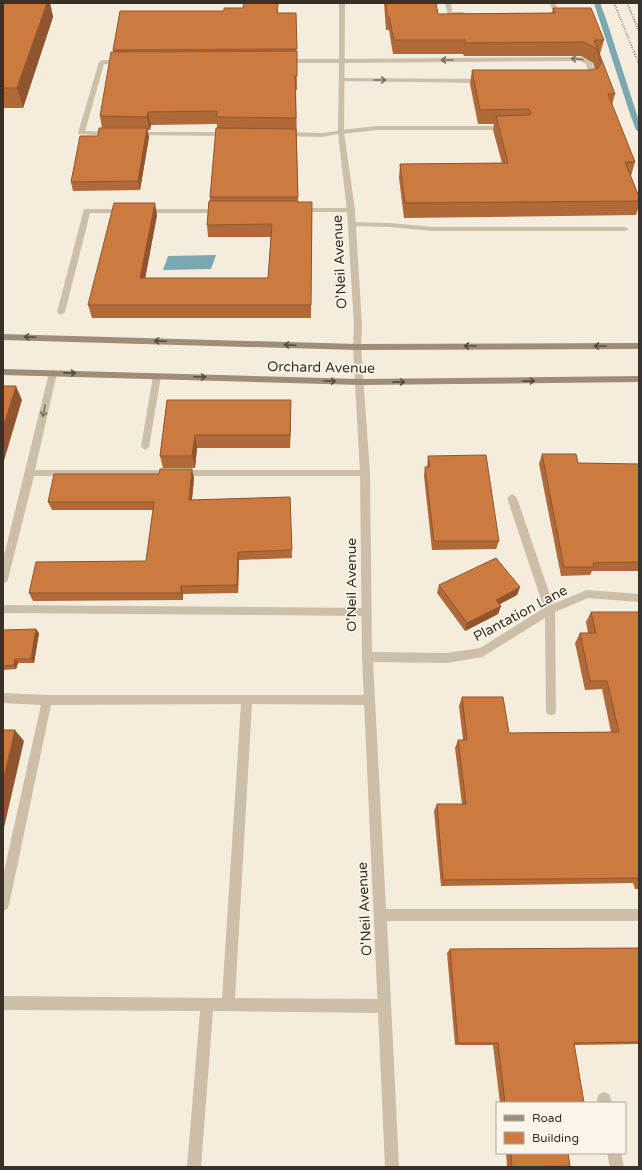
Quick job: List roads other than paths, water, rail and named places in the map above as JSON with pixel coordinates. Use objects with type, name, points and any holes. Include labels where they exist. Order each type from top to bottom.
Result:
[{"type":"street","name":"O'Neil Avenue","points":[[342,3],[341,132],[351,210],[358,326],[357,347],[365,473],[367,657],[392,1167]]},
{"type":"street","points":[[448,3],[450,14],[473,14]]},
{"type":"street","points":[[541,14],[556,14],[552,3]]},
{"type":"street","points":[[278,61],[581,59],[589,63],[593,77],[592,80],[579,81]]},
{"type":"street","points":[[116,134],[81,133],[102,62],[126,62]]},
{"type":"street","points":[[341,80],[492,81]]},
{"type":"street","points":[[277,134],[322,134],[376,128],[518,128]]},
{"type":"street","points":[[129,134],[240,134]]},
{"type":"street","points":[[61,312],[87,211],[226,210]]},
{"type":"street","points":[[288,210],[351,210]]},
{"type":"street","points":[[352,224],[390,225],[433,229],[625,228]]},
{"type":"street","name":"Orchard Avenue","points":[[3,336],[357,347],[639,346]]},
{"type":"street","name":"Orchard Avenue","points":[[3,372],[360,382],[639,379]]},
{"type":"street","points":[[3,579],[30,473],[53,373]]},
{"type":"street","points":[[145,447],[157,376]]},
{"type":"street","points":[[30,473],[365,473]]},
{"type":"street","points":[[512,498],[550,610],[551,710]]},
{"type":"street","name":"Plantation Lane","points":[[367,657],[447,658],[482,652],[550,610],[587,594],[639,598]]},
{"type":"street","points":[[3,609],[366,612]]},
{"type":"street","points":[[3,698],[47,700],[370,700]]},
{"type":"street","points":[[228,1004],[247,699]]},
{"type":"street","points":[[3,905],[47,700]]},
{"type":"street","points":[[380,915],[639,915]]},
{"type":"street","points":[[3,1003],[384,1006]]},
{"type":"street","points":[[194,1167],[207,1004]]},
{"type":"street","points":[[614,1154],[617,1167]]},
{"type":"water","points":[[216,255],[211,269],[163,270],[168,256]]},
{"type":"waterway","points":[[597,3],[639,130]]},
{"type":"railway","points":[[614,3],[639,64]]},
{"type":"railway","points":[[627,3],[639,31]]}]
